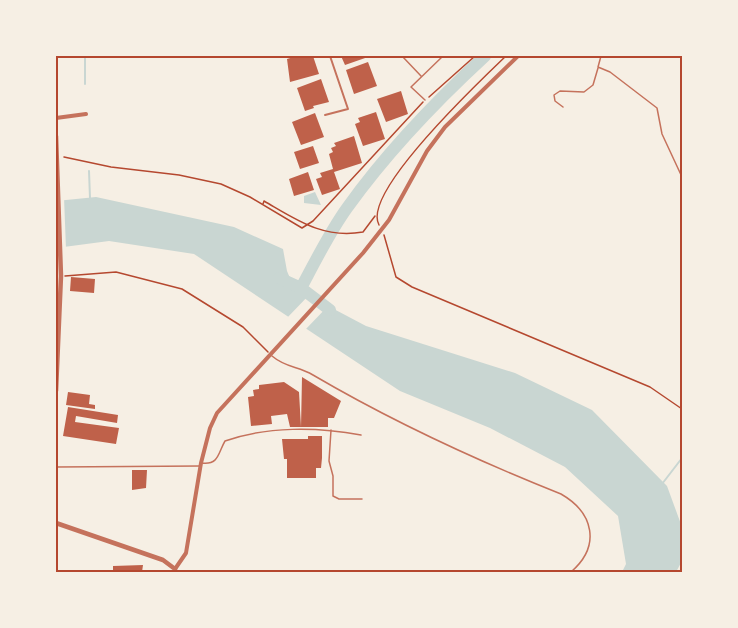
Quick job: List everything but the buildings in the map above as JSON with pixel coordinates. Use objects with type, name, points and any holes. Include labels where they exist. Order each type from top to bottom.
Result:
[{"type":"street","points":[[326,115],[348,108],[330,56]]},
{"type":"street","points":[[56,523],[164,560],[174,571],[186,553],[201,464],[210,428],[217,413],[271,351],[363,253],[389,220],[427,151],[445,126],[518,56]]},
{"type":"street","points":[[56,118],[86,114]]},
{"type":"street","points":[[56,136],[61,274],[56,391]]},
{"type":"lane","points":[[402,56],[422,76]]},
{"type":"lane","points":[[425,100],[411,87],[443,56]]},
{"type":"lane","points":[[563,107],[555,101],[554,95],[560,91],[584,92],[592,85],[601,56]]},
{"type":"lane","points":[[598,67],[610,72],[657,108],[662,134],[682,177]]},
{"type":"lane","points":[[271,351],[283,366],[305,370],[362,404],[462,454],[561,494],[576,503],[590,528],[590,539],[589,550],[571,573]]},
{"type":"lane","points":[[331,429],[329,460],[333,476],[333,496],[339,499],[362,499]]},
{"type":"lane","points":[[56,467],[211,464],[217,460],[225,441],[239,436],[280,431],[331,429],[361,435]]},
{"type":"path","points":[[63,157],[221,184],[235,189],[298,226],[306,227],[425,100],[475,56]]},
{"type":"path","points":[[262,204],[264,201],[297,221],[323,232],[340,235],[363,232],[376,215],[377,222],[388,240],[396,277],[412,287],[650,387],[682,409]]},
{"type":"path","points":[[61,274],[116,272],[182,290],[243,327],[271,351]]},
{"type":"shaded area","points":[[315,192],[321,205],[304,203],[304,196]]},
{"type":"shaded area","points":[[96,197],[234,227],[283,249],[287,271],[294,288],[366,326],[515,373],[592,410],[667,486],[682,527],[682,561],[676,572],[622,572],[626,564],[618,516],[565,467],[490,428],[400,391],[194,254],[109,241],[56,248],[56,201]]},
{"type":"pier","points":[[64,197],[66,249],[56,251],[56,198]]},
{"type":"pier","points":[[311,293],[330,304],[304,331],[286,319]]},
{"type":"waterway","points":[[85,56],[85,84]]},
{"type":"waterway","points":[[301,288],[334,227],[362,187],[412,129],[485,56]]},
{"type":"waterway","points":[[89,171],[90,198]]},
{"type":"waterway","points":[[279,278],[301,288],[330,310]]},
{"type":"waterway","points":[[662,484],[682,458]]}]
